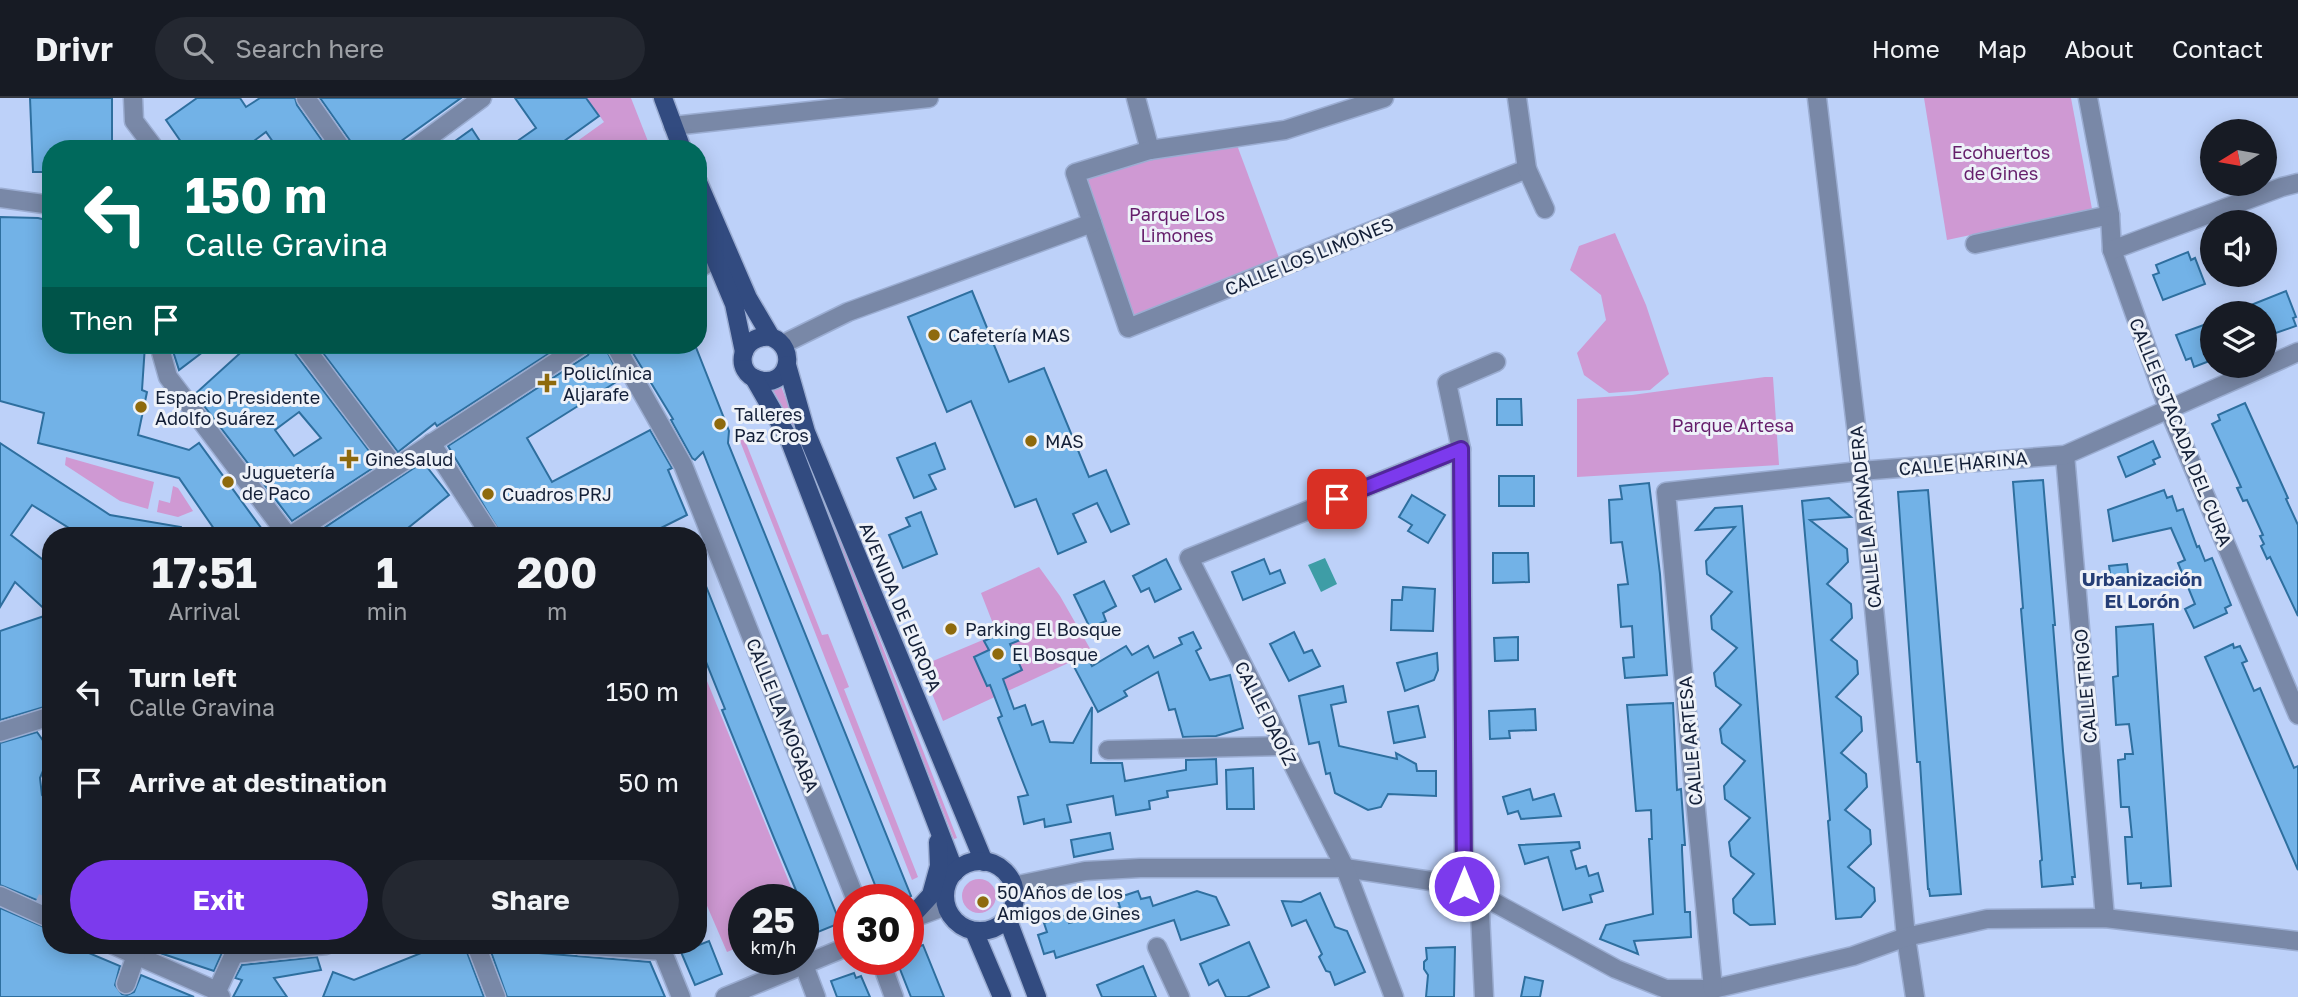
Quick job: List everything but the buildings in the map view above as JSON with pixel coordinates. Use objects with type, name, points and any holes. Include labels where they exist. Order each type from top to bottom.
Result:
[{"type":"main road","points":[[663,98],[678,140]]},
{"type":"main road","points":[[707,203],[748,298],[788,358],[784,371],[774,380],[760,381],[754,378]]},
{"type":"main road","points":[[707,240],[734,304],[744,352],[744,368],[754,378],[789,439],[955,872]]},
{"type":"main road","points":[[744,352],[757,337],[777,340]]},
{"type":"main road","name":"AVENIDA DE EUROPA","points":[[787,365],[806,432],[984,862]]},
{"type":"main road","points":[[924,903],[931,895],[939,866],[938,828]]},
{"type":"main road","points":[[974,862],[984,862],[1002,870],[1013,886],[1014,897],[1007,918],[992,929],[974,931],[957,922],[946,906],[946,888],[955,872],[974,862]]},
{"type":"main road","points":[[1007,918],[1037,997]]},
{"type":"main road","points":[[974,931],[1002,997]]},
{"type":"street","points":[[133,98],[134,121],[148,140]]},
{"type":"street","points":[[306,98],[336,140]]},
{"type":"street","points":[[426,140],[482,98]]},
{"type":"street","points":[[673,126],[929,98]]},
{"type":"street","points":[[1136,98],[1150,150]]},
{"type":"street","name":"CALLE LOS LIMONES","points":[[1384,98],[1285,130],[1150,150],[1075,173],[1128,328],[1527,169]]},
{"type":"street","points":[[1517,98],[1527,169],[1545,209]]},
{"type":"street","name":"CALLE LA PANADERA","points":[[1817,98],[1860,471],[1906,937],[1916,997]]},
{"type":"street","name":"CALLE ESTACADA DEL CURA","points":[[2088,98],[2110,215],[2112,250],[2168,408],[2298,715]]},
{"type":"street","points":[[2112,250],[2298,183]]},
{"type":"street","points":[[0,198],[42,204]]},
{"type":"street","points":[[1975,244],[2110,215]]},
{"type":"street","points":[[777,340],[1092,223]]},
{"type":"street","points":[[707,264],[715,259]]},
{"type":"street","name":"CALLE HARINA","points":[[1666,492],[1860,471],[2066,454],[2298,352]]},
{"type":"street","points":[[162,354],[168,377],[282,527]]},
{"type":"street","points":[[310,354],[395,467]]},
{"type":"street","points":[[303,527],[568,354]]},
{"type":"street","name":"CALLE LA MOGABA","points":[[620,354],[682,465],[702,527]]},
{"type":"street","points":[[1484,997],[1471,889],[1461,449],[1447,383],[1496,362]]},
{"type":"street","points":[[431,443],[485,527]]},
{"type":"street","name":"CALLE DAOÍZ","points":[[1394,997],[1345,868],[1189,558],[1461,449]]},
{"type":"street","name":"CALLE TRIGO","points":[[2066,454],[2105,918]]},
{"type":"street","name":"CALLE ARTESA","points":[[1666,492],[1713,989]]},
{"type":"street","name":"CALLE LA MOGABA","points":[[707,540],[849,884]]},
{"type":"street","points":[[0,732],[42,722]]},
{"type":"street","points":[[1108,750],[1282,746]]},
{"type":"street","points":[[1013,886],[1085,871],[1140,868],[1345,868],[1471,889],[1616,969],[1666,989],[1713,989],[1853,956],[1906,937],[1987,919],[2105,918],[2298,941]]},
{"type":"street","points":[[0,896],[42,915]]},
{"type":"street","points":[[924,914],[946,906]]},
{"type":"street","points":[[1157,947],[1180,997]]},
{"type":"street","points":[[125,984],[136,955],[219,994],[232,954]]},
{"type":"street","points":[[479,954],[495,997]]},
{"type":"street","points":[[663,954],[681,997]]},
{"type":"street","points":[[725,997],[779,975]]},
{"type":"street","points":[[808,975],[816,997]]},
{"type":"street","points":[[886,975],[894,997]]},
{"type":"green space","points":[[587,98],[631,98],[647,140],[579,140],[604,122]]},
{"type":"green space","name":"Ecohuertos de Gines","points":[[1924,98],[2071,98],[2092,209],[1947,240]]},
{"type":"green space","name":"Parque Los Limones","points":[[1234,137],[1282,266],[1128,328],[1075,173]]},
{"type":"green space","points":[[1615,233],[1646,305],[1669,374],[1650,390],[1609,393],[1584,375],[1577,353],[1606,320],[1601,295],[1570,270],[1579,246]]},
{"type":"green space","name":"Parque Artesa","points":[[1773,377],[1779,465],[1577,477],[1577,399],[1632,395]]},
{"type":"green space","points":[[781,386],[957,838],[954,839],[909,724],[896,703],[842,554],[773,390]]},
{"type":"green space","points":[[742,433],[822,635],[828,634],[849,687],[844,689],[918,877],[912,880],[738,436]]},
{"type":"green space","points":[[66,457],[154,482],[148,509],[120,501],[65,465]]},
{"type":"green space","points":[[173,486],[178,488],[193,511],[178,517],[157,512],[159,500],[170,503]]},
{"type":"green space","points":[[1039,567],[1060,596],[1092,652],[943,721],[921,666],[997,634],[981,593]]},
{"type":"green space","points":[[707,681],[790,884],[728,884],[728,952],[707,906]]},
{"type":"green space","points":[[979,879],[991,884],[996,896],[991,908],[979,913],[967,908],[962,896],[967,884]]},
{"type":"shaded area","points":[[1325,558],[1337,584],[1321,592],[1308,565]]},
{"type":"tunnel","points":[[40,914],[42,909]]},
{"type":"place","name":"Cafetería MAS","points":[[934,335]]},
{"type":"place","name":"Policlínica Aljarafe","points":[[547,383]]},
{"type":"place","name":"Espacio Presidente Adolfo Suárez","points":[[141,407]]},
{"type":"place","name":"Talleres Paz Cros","points":[[720,424]]},
{"type":"place","name":"MAS","points":[[1031,441]]},
{"type":"place","name":"GineSalud","points":[[349,459]]},
{"type":"place","name":"Juguetería de Paco","points":[[228,482]]},
{"type":"place","name":"Cuadros PRJ","points":[[488,494]]},
{"type":"place","name":"Parking El Bosque","points":[[951,629]]},
{"type":"place","name":"El Bosque","points":[[998,654]]},
{"type":"place","name":"50 Años de los Amigos de Gines","points":[[983,902]]},
{"type":"district","name":"Urbanización El Lorón","points":[[2142,589]]},
{"type":"route","points":[[1337,499],[1461,449],[1464,886]]}]
